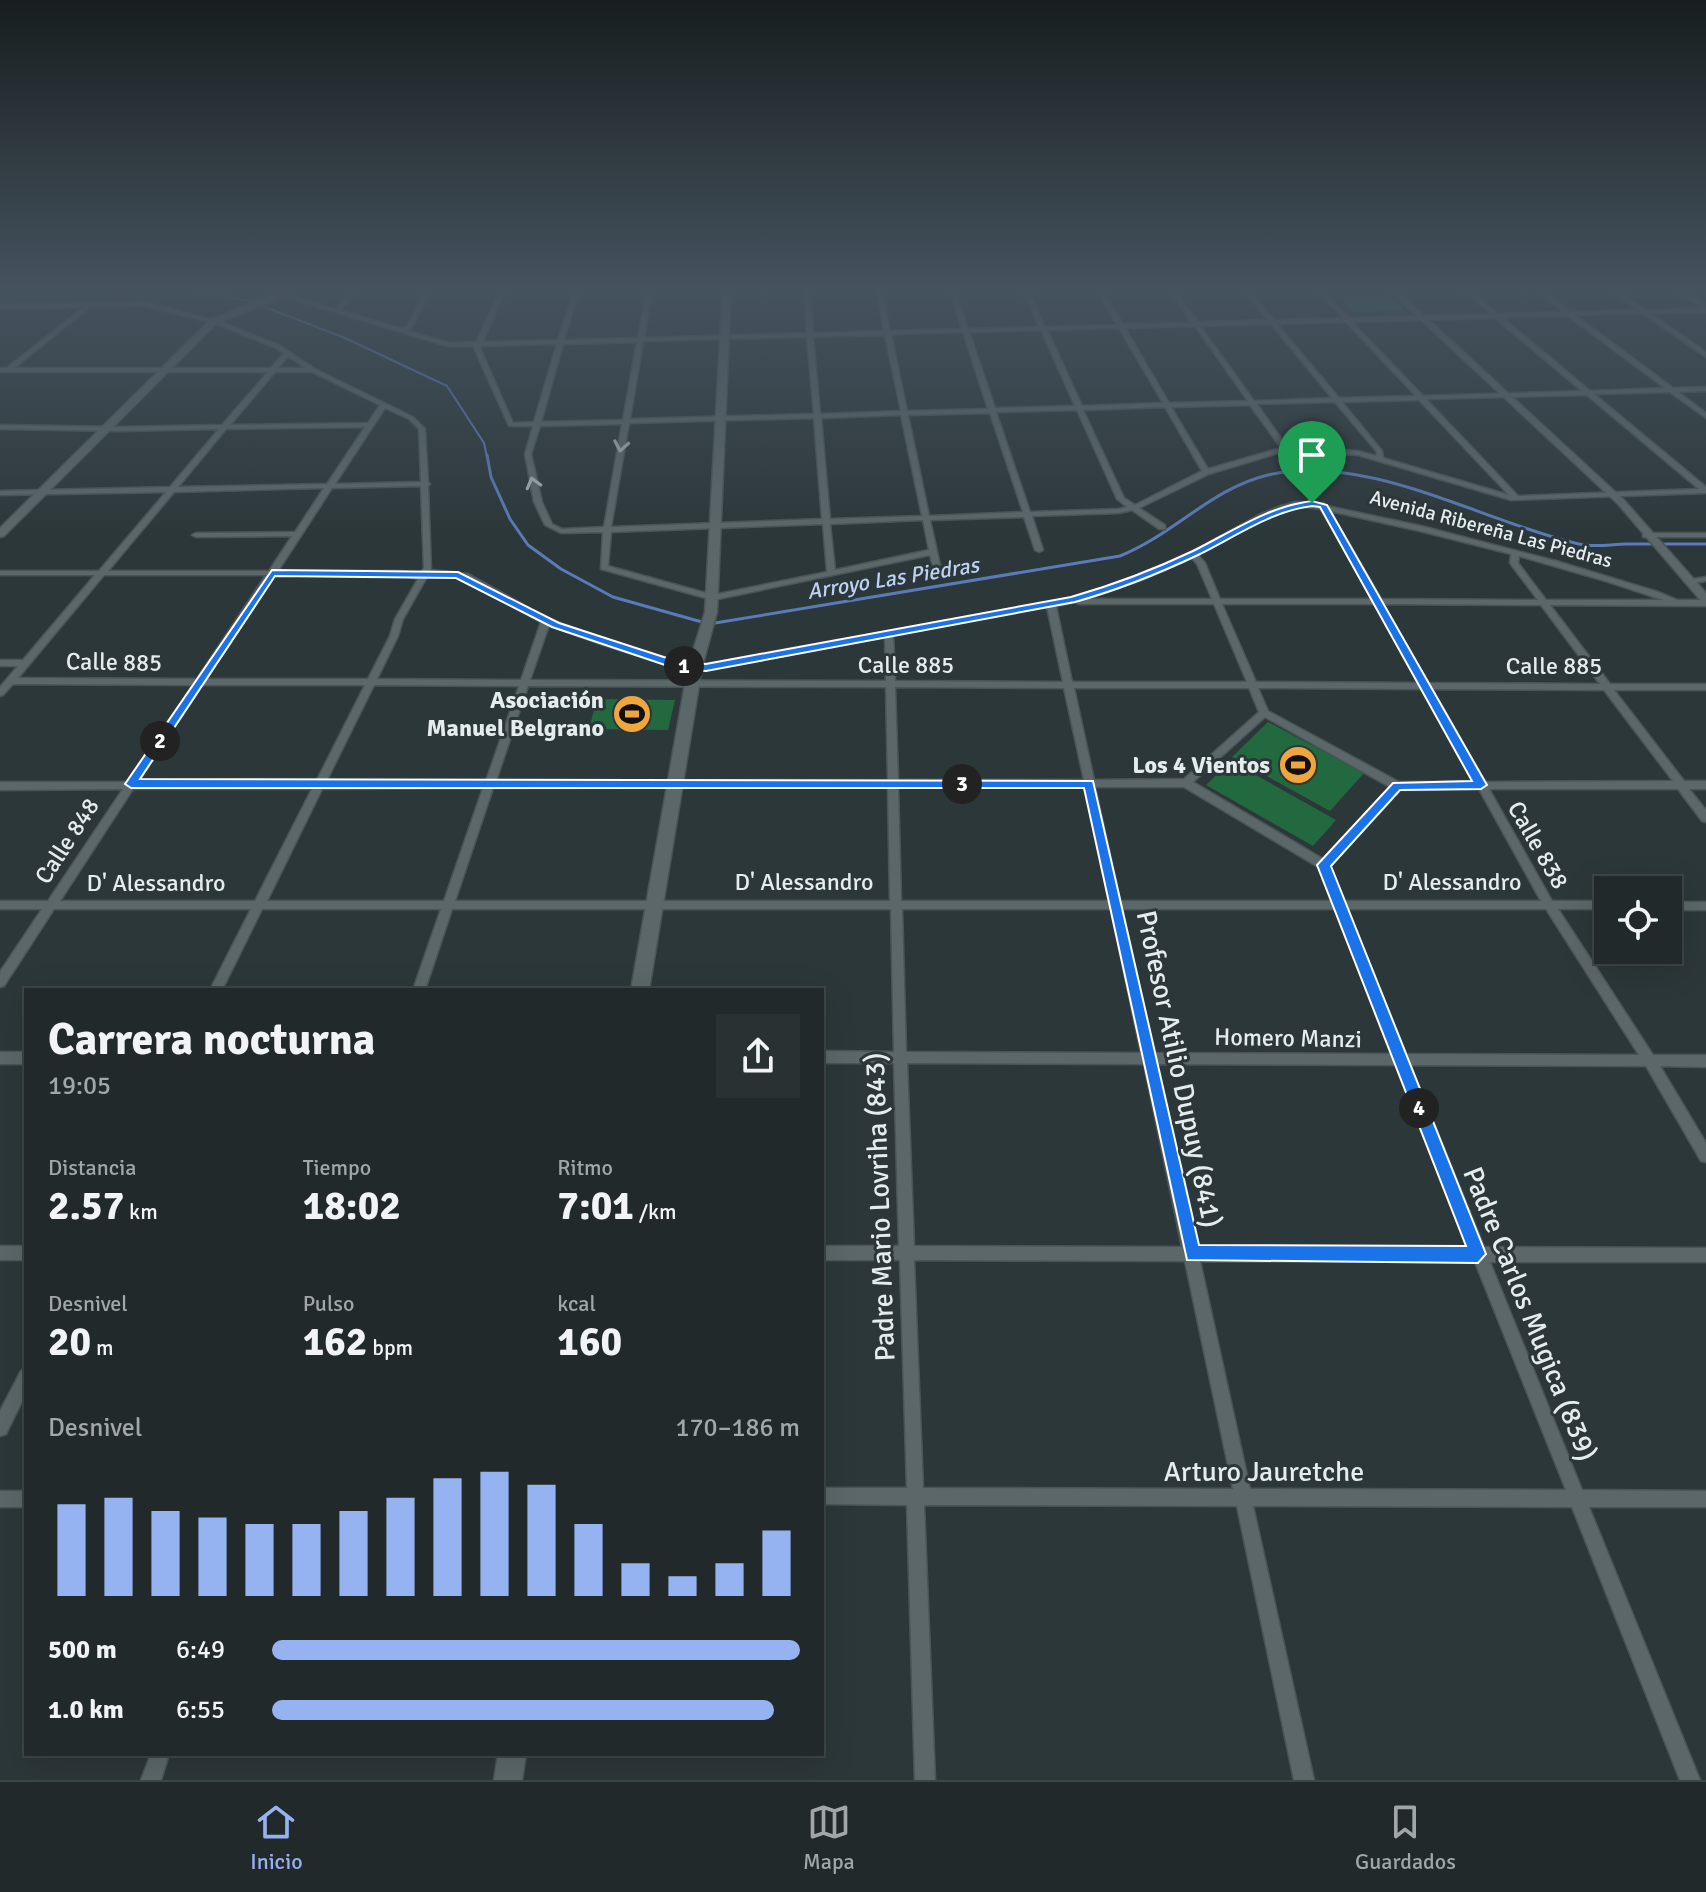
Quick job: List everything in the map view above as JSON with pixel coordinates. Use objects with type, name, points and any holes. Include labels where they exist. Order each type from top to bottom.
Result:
[{"type":"main road","points":[[0,534],[166,370]]},
{"type":"main road","points":[[640,988],[696,663],[712,605],[723,370]]},
{"type":"main road","points":[[508,1780],[512,1756]]},
{"type":"street","points":[[0,693],[273,370]]},
{"type":"street","points":[[217,988],[424,575],[426,484],[422,429],[384,404],[313,370]]},
{"type":"street","points":[[485,370],[511,425],[1706,389]]},
{"type":"street","points":[[552,370],[528,454],[529,470],[547,522],[561,531],[926,520],[1131,508]]},
{"type":"street","points":[[634,370],[602,564],[620,574],[712,605],[933,552]]},
{"type":"street","points":[[813,370],[831,574]]},
{"type":"street","points":[[896,370],[936,565]]},
{"type":"street","points":[[979,370],[1039,550]]},
{"type":"street","points":[[1062,370],[1121,499],[1162,527]]},
{"type":"street","points":[[1145,370],[1206,472]]},
{"type":"street","points":[[1228,370],[1285,449]]},
{"type":"street","points":[[1311,370],[1380,452],[1380,458]]},
{"type":"street","points":[[1395,370],[1516,498]]},
{"type":"street","points":[[1480,370],[1613,495],[1706,602]]},
{"type":"street","points":[[1562,370],[1706,491]]},
{"type":"street","points":[[1645,370],[1706,416]]},
{"type":"street","name":"Calle 848","points":[[0,982],[384,404]]},
{"type":"street","points":[[0,427],[370,425]]},
{"type":"street","name":"Avenida Ribereña Las Piedras","points":[[1131,508],[1206,472],[1285,449],[1342,451],[1380,458],[1516,498],[1706,491]]},
{"type":"street","points":[[0,493],[426,484]]},
{"type":"street","name":"Avenida Ribereña Las Piedras","points":[[0,573],[401,573],[471,579],[546,621],[644,655],[696,663],[1072,600],[1115,588],[1193,554],[1287,506],[1300,503],[1323,505],[1658,592],[1676,603]]},
{"type":"street","name":"Calle 838","points":[[1323,505],[1549,905],[1650,1061],[1706,1156]]},
{"type":"street","points":[[196,535],[296,534]]},
{"type":"street","name":"Avenida Ribereña Las Piedras","points":[[1648,536],[1706,535]]},
{"type":"street","points":[[1193,554],[1201,563],[1264,713],[1397,786],[1706,785]]},
{"type":"street","points":[[1515,554],[1514,563],[1706,818]]},
{"type":"street","points":[[1689,582],[1706,579]]},
{"type":"street","points":[[1072,600],[1706,602]]},
{"type":"street","name":"Profesor Atilio Dupuy (841)","points":[[1051,604],[1304,1780]]},
{"type":"street","points":[[420,988],[546,621]]},
{"type":"street","name":"Padre Mario Lovriha (843)","points":[[889,633],[925,1780]]},
{"type":"street","points":[[0,663],[24,663]]},
{"type":"street","name":"Calle 885","points":[[10,681],[1706,687]]},
{"type":"street","points":[[1186,783],[1264,713]]},
{"type":"street","points":[[0,786],[1186,783],[1324,865],[1397,786]]},
{"type":"street","name":"Padre Carlos Mugica (839)","points":[[1324,865],[1690,1780]]},
{"type":"street","name":"D' Alessandro","points":[[0,905],[1594,905]]},
{"type":"street","points":[[1682,906],[1706,906]]},
{"type":"street","name":"Homero Manzi","points":[[824,1057],[1706,1061]]},
{"type":"street","points":[[0,1058],[24,1058]]},
{"type":"street","points":[[0,1253],[24,1253]]},
{"type":"street","points":[[824,1253],[1706,1255]]},
{"type":"street","points":[[0,1428],[24,1380]]},
{"type":"street","name":"Arturo Jauretche","points":[[824,1496],[1706,1499]]},
{"type":"street","points":[[0,1499],[24,1499]]},
{"type":"street","points":[[151,1780],[159,1756]]},
{"type":"green space","name":"Asociación Manuel Belgrano","points":[[597,699],[675,700],[668,730],[589,729]]},
{"type":"green space","name":"Los 4 Vientos","points":[[1268,722],[1364,773],[1330,811],[1232,757]]},
{"type":"green space","points":[[1231,761],[1336,820],[1313,846],[1206,785]]},
{"type":"waterway","name":"Arroyo Las Piedras","points":[[413,370],[447,386],[484,443],[487,457]]},
{"type":"waterway","name":"Arroyo Las Piedras","points":[[487,455],[491,477],[510,519],[528,545],[561,569],[613,597],[709,624],[1120,556],[1248,481],[1306,470],[1345,473],[1385,481],[1542,534],[1585,545],[1706,544]]},
{"type":"place","name":"Asociación Manuel Belgrano","points":[[632,714]]},
{"type":"place","name":"Los 4 Vientos","points":[[1298,765]]},
{"type":"route","points":[[1312,503],[1323,505],[1481,785],[1397,786],[1324,865],[1478,1254],[1193,1254],[1089,784],[131,784],[272,573],[401,573],[421,577],[427,572],[458,575],[556,625],[678,665],[706,667],[1072,600],[1115,588],[1193,554],[1287,506],[1312,503]]}]
